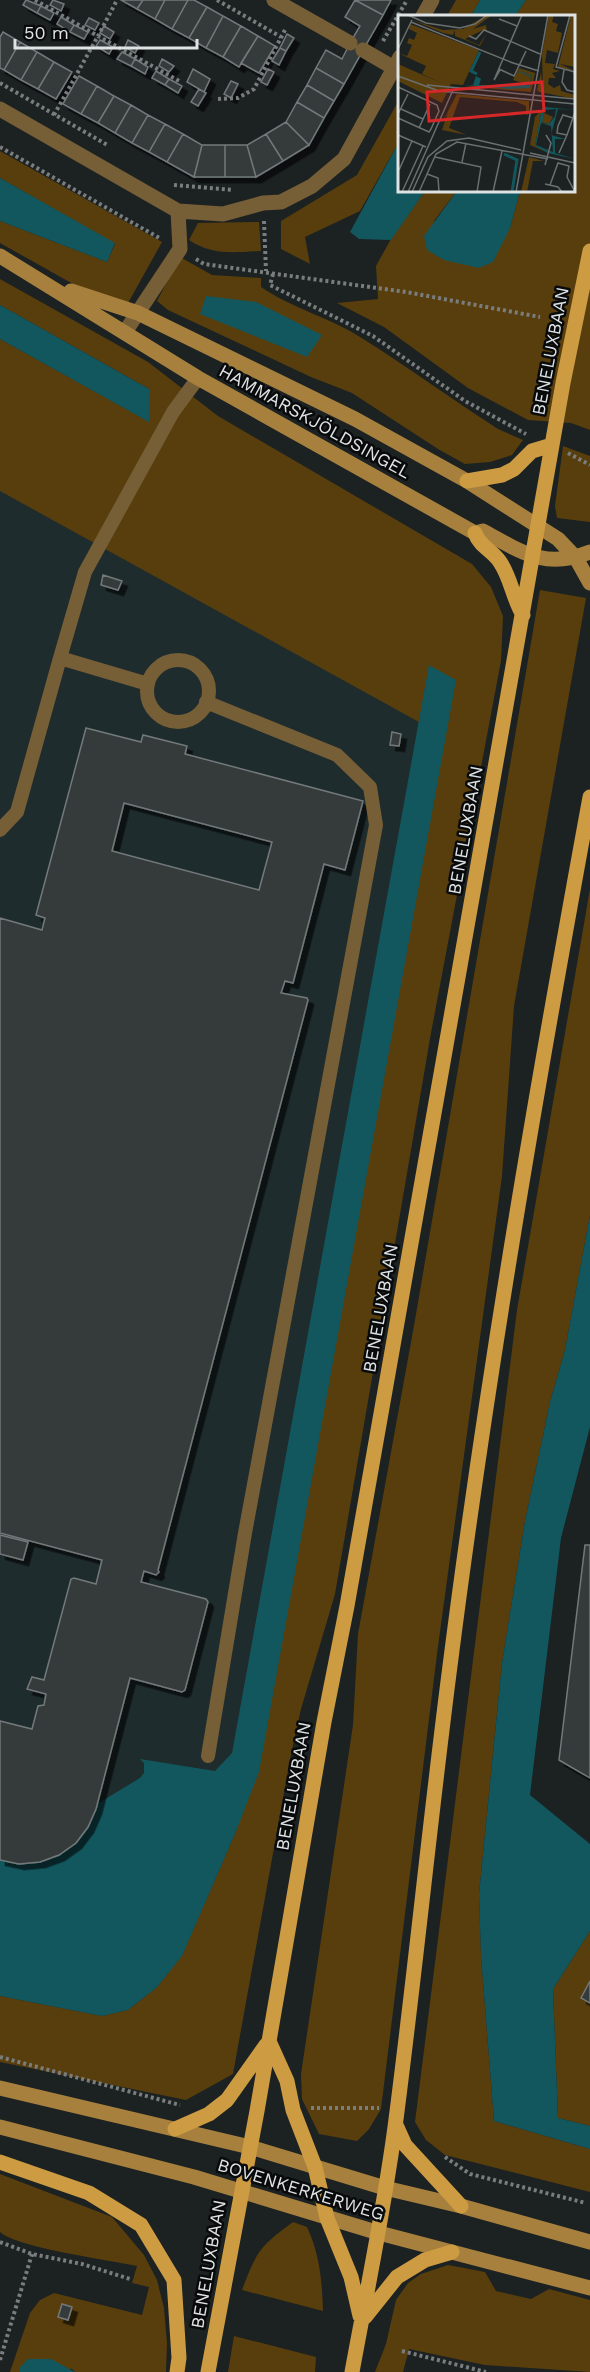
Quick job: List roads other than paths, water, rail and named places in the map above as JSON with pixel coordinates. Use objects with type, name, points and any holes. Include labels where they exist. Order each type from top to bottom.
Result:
[{"type":"main road","name":"BENELUXBAAN","points":[[208,2372],[250,2147],[324,1722],[347,1606],[552,445],[590,251]]},
{"type":"main road","points":[[467,481],[502,475],[514,469],[532,451],[552,445]]},
{"type":"main road","points":[[475,533],[479,544],[500,561],[512,588],[514,601],[523,615]]},
{"type":"main road","points":[[352,2372],[379,2233],[395,2124],[450,1665],[494,1347],[551,1006],[590,797]]},
{"type":"main road","points":[[175,2129],[209,2114],[227,2100],[235,2092],[269,2040]]},
{"type":"main road","points":[[269,2040],[287,2081],[293,2110],[315,2167],[327,2218],[351,2277],[362,2322]]},
{"type":"main road","points":[[395,2124],[405,2145],[461,2206]]},
{"type":"main road","points":[[0,2162],[89,2193],[141,2225],[174,2280],[179,2358],[177,2372]]},
{"type":"main road","points":[[362,2322],[397,2277],[424,2260],[452,2252]]},
{"type":"street","points":[[0,109],[178,211],[222,214],[263,203],[281,202],[312,186],[344,159],[397,63],[363,50],[274,0]]},
{"type":"street","points":[[424,15],[432,0]]},
{"type":"street","points":[[125,332],[180,249],[178,211]]},
{"type":"street","name":"HAMMARSKJÖLDSINGEL","points":[[0,256],[198,378],[475,533],[483,531],[532,558],[551,560],[583,555]]},
{"type":"street","name":"HAMMARSKJÖLDSINGEL","points":[[45,282],[138,313],[355,419],[467,481],[583,555],[590,583]]},
{"type":"street","name":"BOVENKERKERWEG","points":[[0,2088],[250,2147],[386,2188],[590,2242]]},
{"type":"street","name":"BOVENKERKERWEG","points":[[0,2127],[194,2177],[379,2233],[590,2288]]},
{"type":"lane","points":[[0,830],[17,812],[85,572],[173,412],[198,378]]},
{"type":"lane","points":[[60,658],[148,684]]},
{"type":"lane","points":[[180,660],[190,663],[204,675],[208,689],[206,702],[201,711],[188,720],[175,722],[165,719],[157,714],[147,694],[152,674],[162,665],[180,660]]},
{"type":"lane","points":[[206,702],[337,755],[370,787],[375,825],[249,1509],[208,1756]]},
{"type":"water","points":[[480,0],[526,0],[516,15],[472,15]]},
{"type":"water","points":[[398,144],[398,192],[424,192],[391,240],[359,239],[350,232]]},
{"type":"water","points":[[0,178],[115,243],[107,262],[0,221]]},
{"type":"water","points":[[456,192],[520,192],[510,228],[493,262],[479,268],[444,260],[427,250],[424,236]]},
{"type":"water","points":[[206,296],[256,302],[322,335],[307,357],[200,314]]},
{"type":"water","points":[[0,305],[149,389],[149,422],[0,339]]},
{"type":"water","points":[[429,665],[456,680],[259,1772],[182,1956],[157,1987],[128,2010],[102,2016],[0,1996],[0,1860],[21,1864],[40,1862],[63,1853],[73,1846],[88,1827],[97,1804],[140,1778],[144,1773],[144,1763],[140,1759],[215,1771],[232,1753]]},
{"type":"water","points":[[590,1215],[590,1427],[561,1538],[530,1795],[590,1844],[590,1931],[553,1989],[558,2118],[590,2126],[590,2149],[494,2121],[481,1956],[479,1894],[502,1663],[525,1521],[550,1402],[565,1350]]},
{"type":"water","points":[[28,2359],[51,2359],[75,2372],[20,2372],[20,2367]]}]
